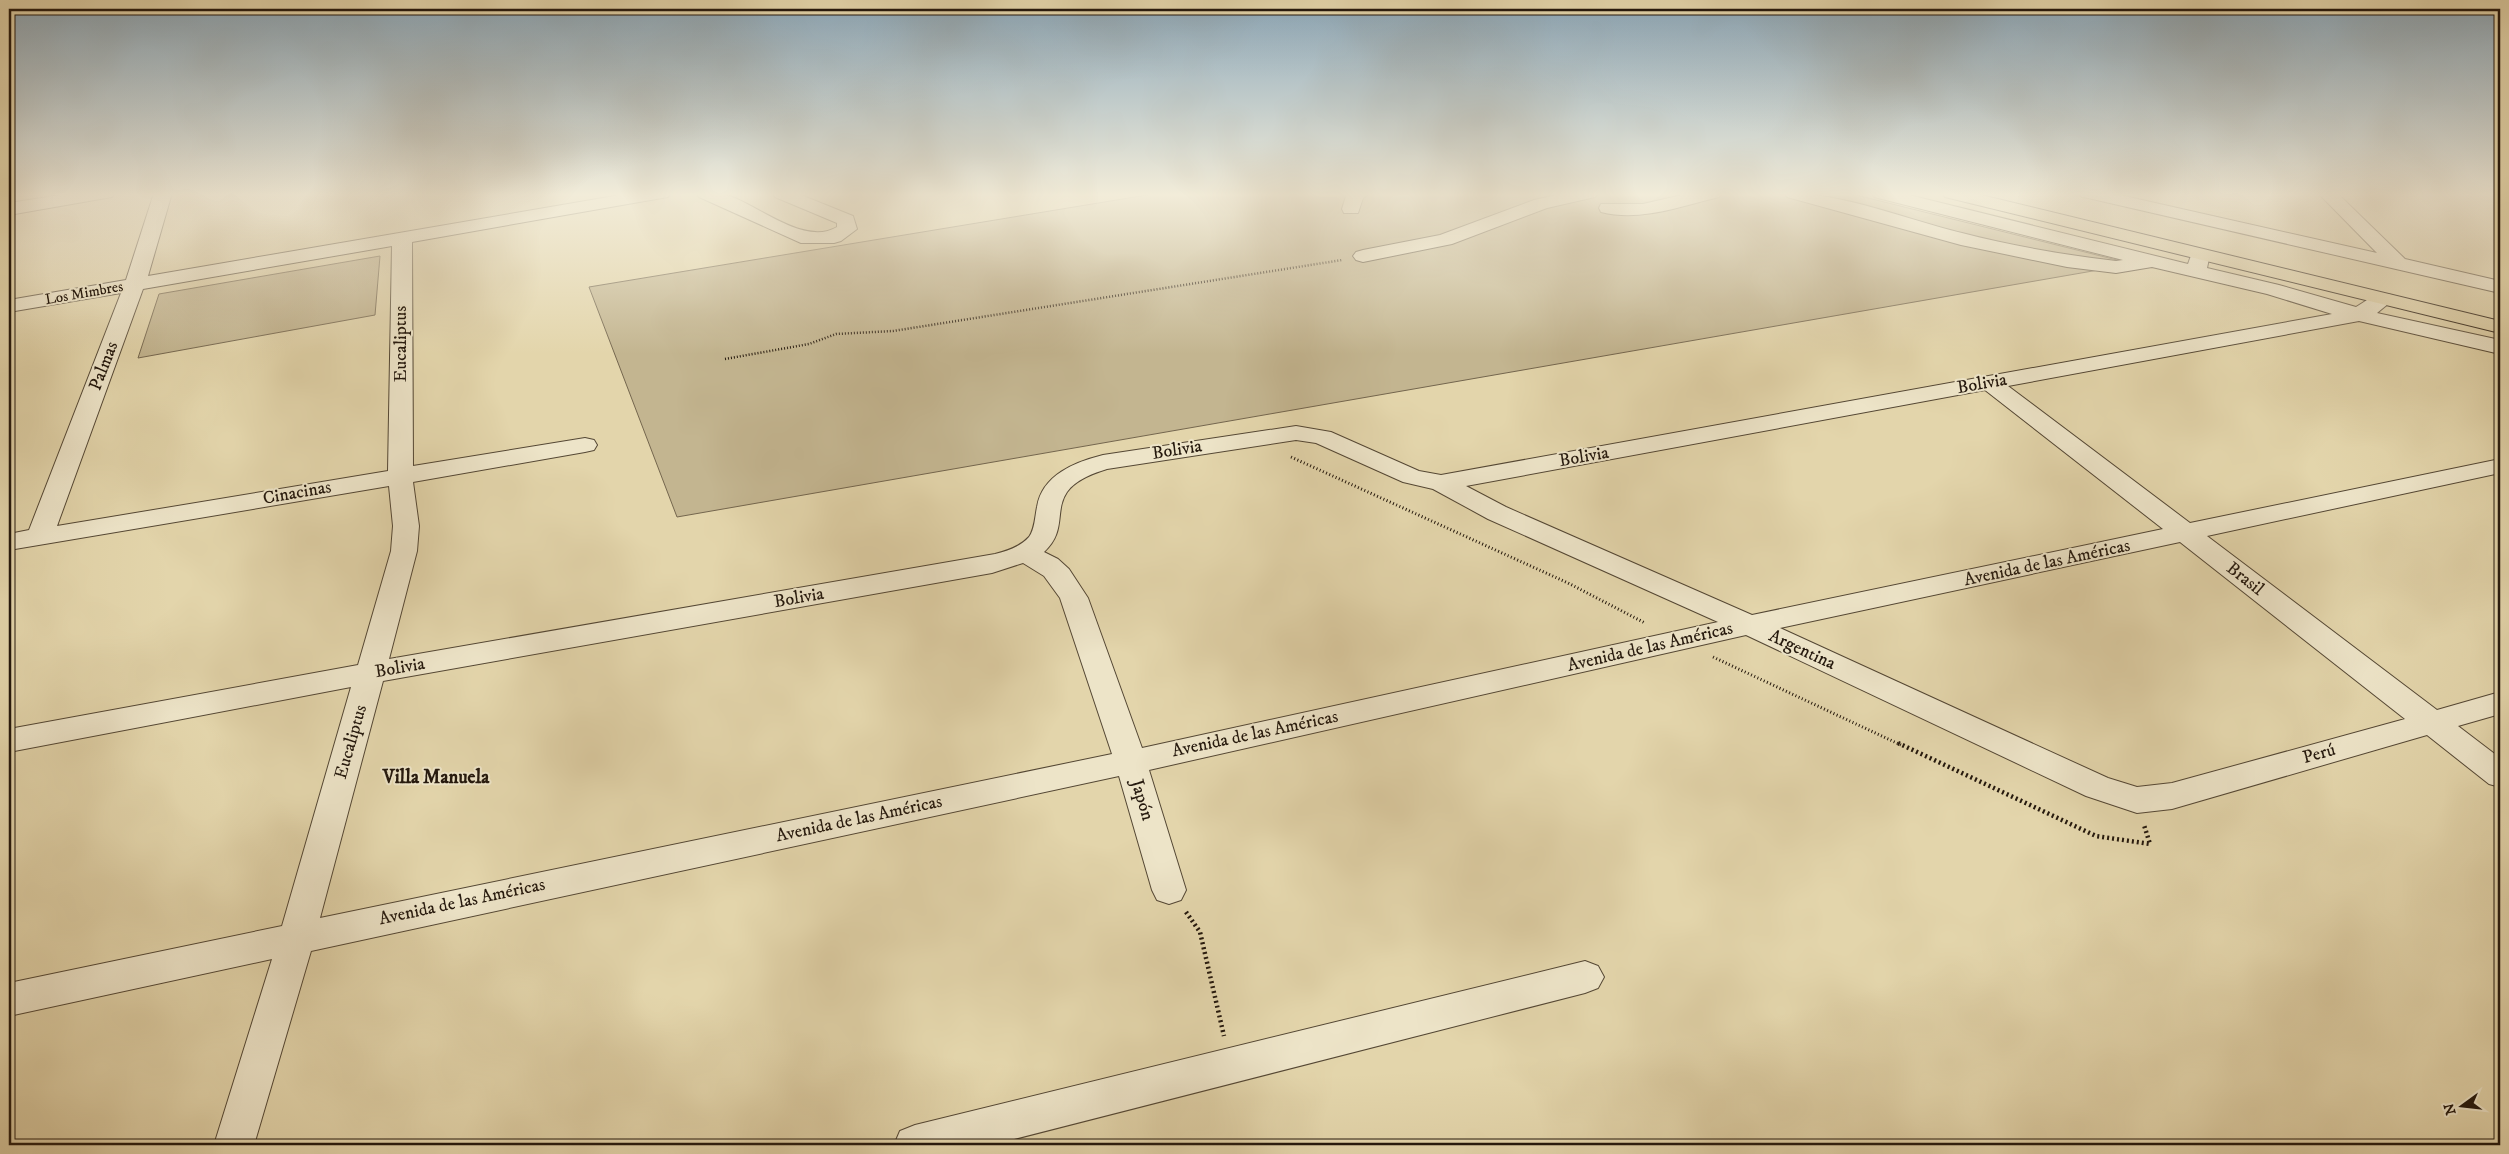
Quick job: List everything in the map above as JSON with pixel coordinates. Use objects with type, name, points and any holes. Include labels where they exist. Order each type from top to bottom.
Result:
[{"type":"highway","points":[[2141,247],[2198,263],[2384,298],[2500,327]]},
{"type":"highway","points":[[2270,247],[2500,311]]},
{"type":"street","name":"Palmas","points":[[40,537],[135,284],[146,247]]},
{"type":"street","name":"Los Mimbres","points":[[9,306],[355,247]]},
{"type":"street","name":"Eucaliptus","points":[[234,1145],[297,936],[404,551],[406,526],[400,476],[402,247]]},
{"type":"street","points":[[1363,256],[1410,247]]},
{"type":"street","points":[[1999,247],[2067,261],[2116,267],[2152,261]]},
{"type":"street","points":[[2095,247],[2152,261],[2198,263],[2272,289],[2359,315],[2500,347]]},
{"type":"street","points":[[2326,247],[2500,287]]},
{"type":"street","points":[[2382,247],[2398,262]]},
{"type":"street","name":"Bolivia","points":[[9,740],[370,673],[992,564],[1022,554],[1037,544],[1047,530],[1052,498],[1062,484],[1081,469],[1103,462],[1296,433],[1322,437],[1412,477],[1442,483],[2359,315],[2384,298]]},
{"type":"street","name":"Brasil","points":[[1990,383],[2500,776]]},
{"type":"street","name":"Cinacinas","points":[[9,542],[585,445]]},
{"type":"street","name":"Avenida de las Américas","points":[[9,999],[297,936],[1131,762],[1749,625],[2500,466]]},
{"type":"street","name":"Argentina","points":[[1442,483],[1497,513],[1749,625],[2097,786],[2137,800]]},
{"type":"street","name":"Japón","points":[[1022,554],[1042,560],[1063,576],[1074,598],[1131,762],[1169,890]]},
{"type":"street","name":"Perú","points":[[2137,800],[2172,796],[2500,703]]},
{"type":"street","points":[[915,1145],[1585,977]]},
{"type":"path","points":[[725,359],[809,344],[836,334],[893,332],[1363,256]]},
{"type":"path","points":[[1169,890],[1200,932],[1231,1066]]},
{"type":"shaded area","points":[[832,247],[2064,247],[2133,264],[677,517],[589,287]]},
{"type":"shaded area","points":[[380,256],[375,315],[138,358],[159,294]]},
{"type":"district","name":"Villa Manuela","points":[[436,777]]}]
